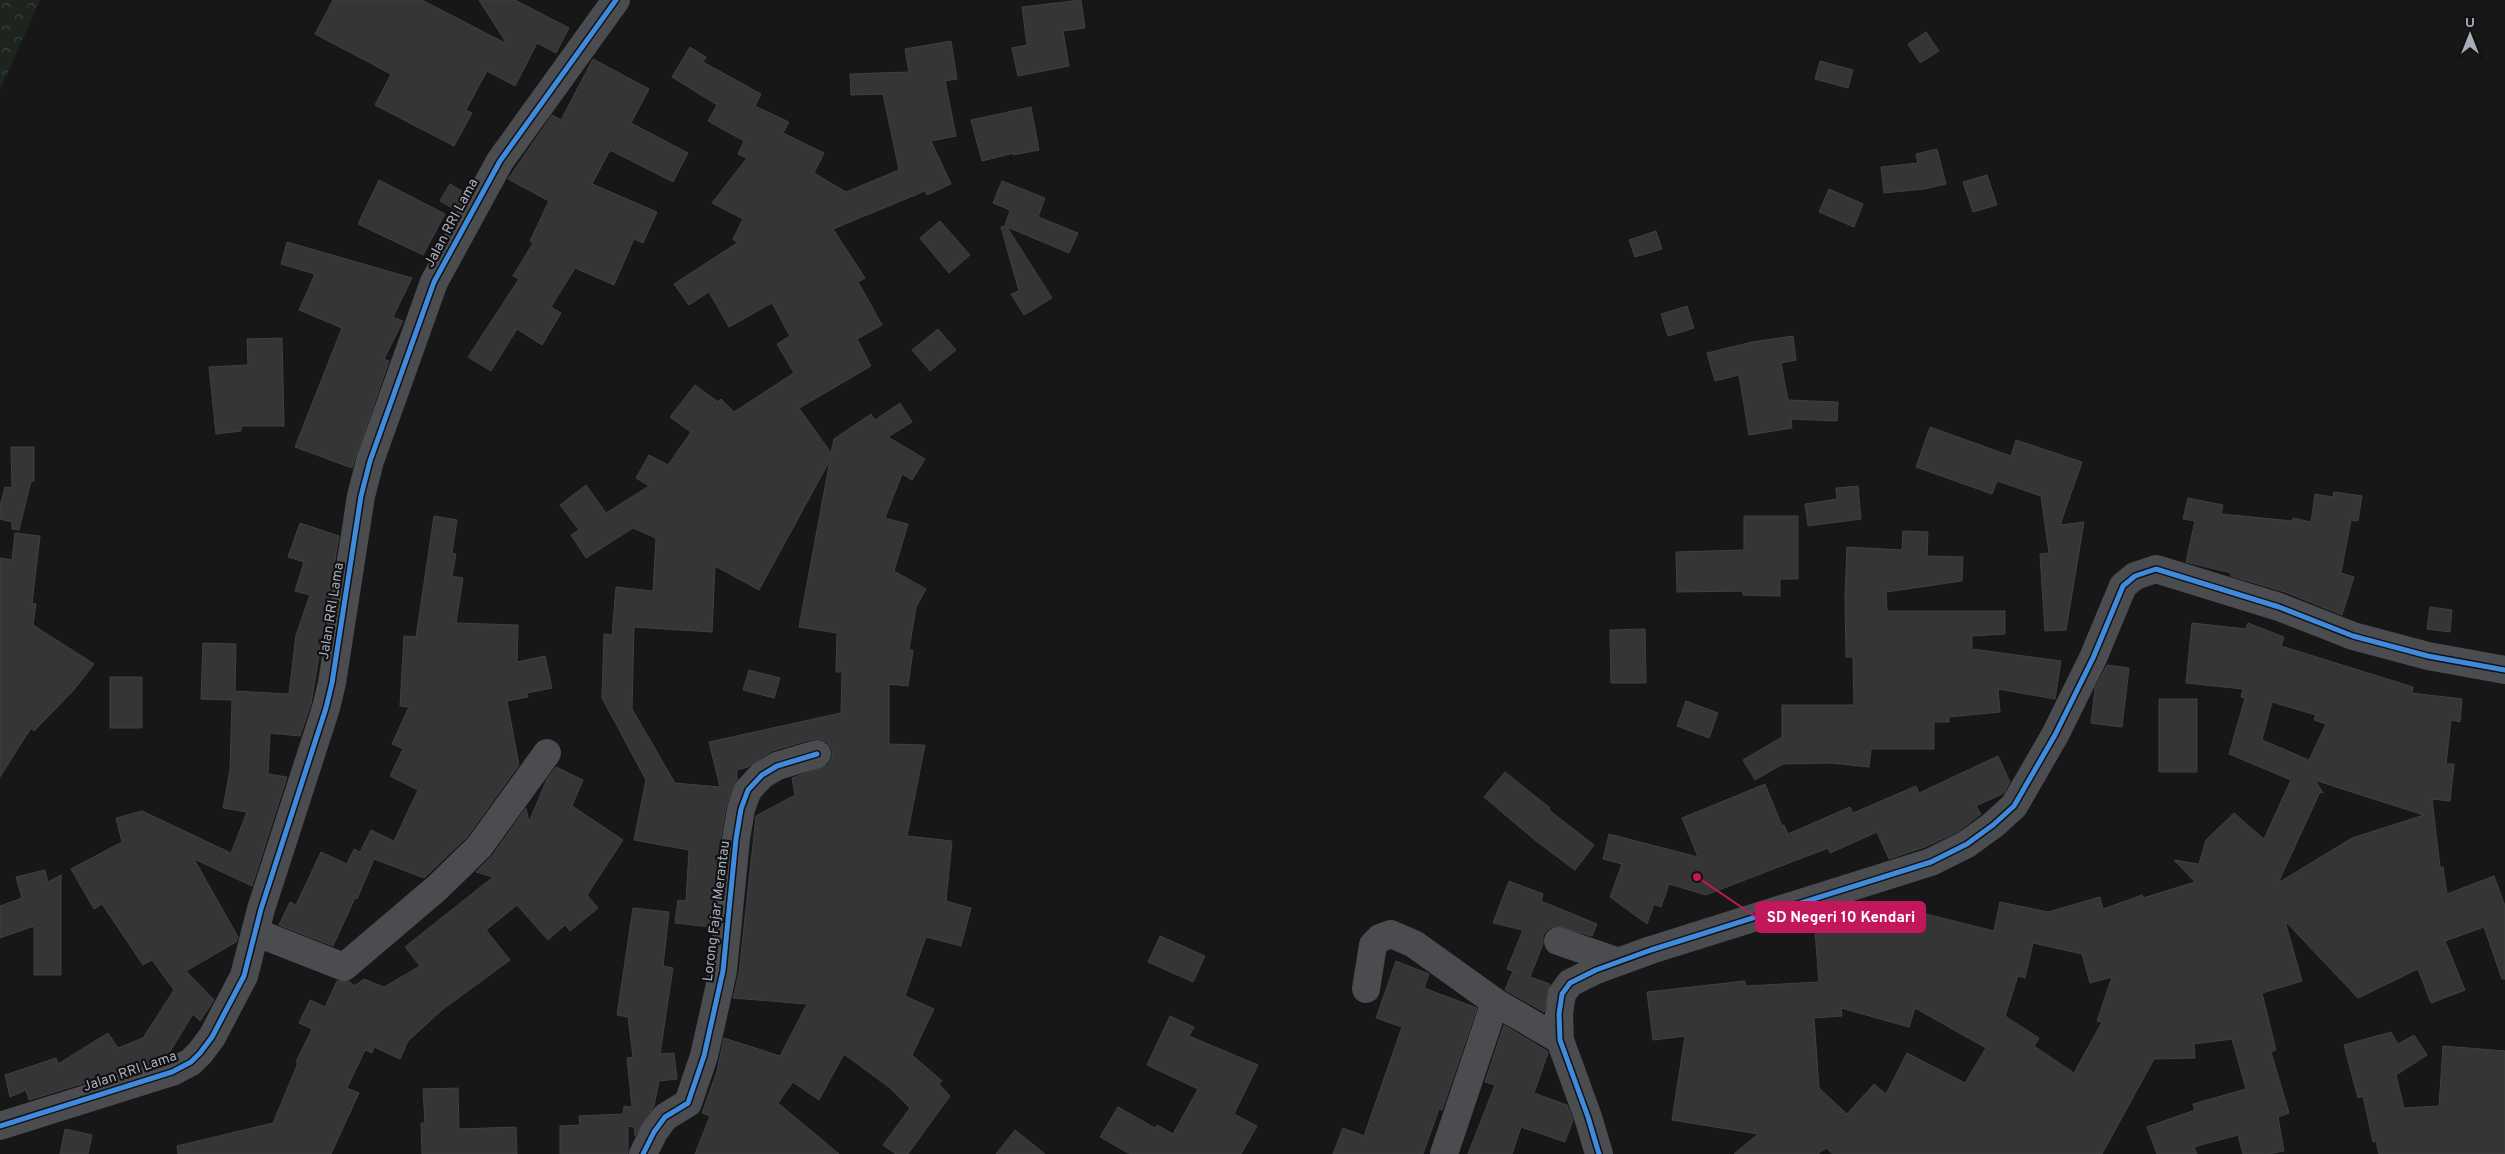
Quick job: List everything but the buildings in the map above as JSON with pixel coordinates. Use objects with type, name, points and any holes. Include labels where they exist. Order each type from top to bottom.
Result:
[{"type":"street","name":"Jalan RRI Lama","points":[[0,1126],[172,1072],[191,1062],[212,1037],[232,1002],[244,976],[255,932],[332,683],[360,506],[370,461],[434,282],[500,161],[616,0]]},
{"type":"street","points":[[1599,1154],[1588,1117],[1560,1040],[1559,1014],[1562,994],[1570,984],[1587,973],[1619,962],[1931,862],[1967,844],[1993,825],[2014,806],[2055,735],[2093,658],[2124,586],[2135,576],[2156,569],[2271,604],[2353,636],[2428,656],[2505,670]]},
{"type":"street","points":[[255,932],[344,968],[437,888],[479,847],[547,753]]},
{"type":"street","name":"Lorong Fajar Merantau","points":[[643,1154],[654,1132],[665,1117],[688,1103],[704,1056],[723,971],[736,839],[741,809],[748,790],[762,775],[777,766],[818,754]]},
{"type":"street","points":[[1366,989],[1373,945],[1380,938],[1391,934],[1414,944],[1495,1002],[1560,1040]]},
{"type":"street","points":[[1558,941],[1619,962]]},
{"type":"street","points":[[1444,1154],[1495,1002]]},
{"type":"green space","points":[[0,0],[40,0],[0,90]]},
{"type":"cycle path","points":[[0,1126],[172,1072],[191,1062],[212,1037],[244,976],[261,909],[326,708],[332,683],[361,496],[370,461],[434,282],[500,161],[616,0]]},
{"type":"cycle path","points":[[1599,1154],[1588,1117],[1560,1040],[1559,1014],[1562,994],[1570,983],[1596,970],[1651,950],[1931,862],[1967,844],[1993,825],[2014,806],[2055,735],[2093,658],[2123,586],[2135,576],[2156,569],[2279,607],[2353,636],[2428,656],[2505,670]]},
{"type":"cycle path","points":[[643,1154],[654,1132],[665,1117],[688,1103],[704,1056],[723,971],[736,839],[741,809],[748,790],[762,775],[777,766],[817,754]]},
{"type":"place","name":"SD Negeri 10 Kendari","points":[[1697,877]]}]
